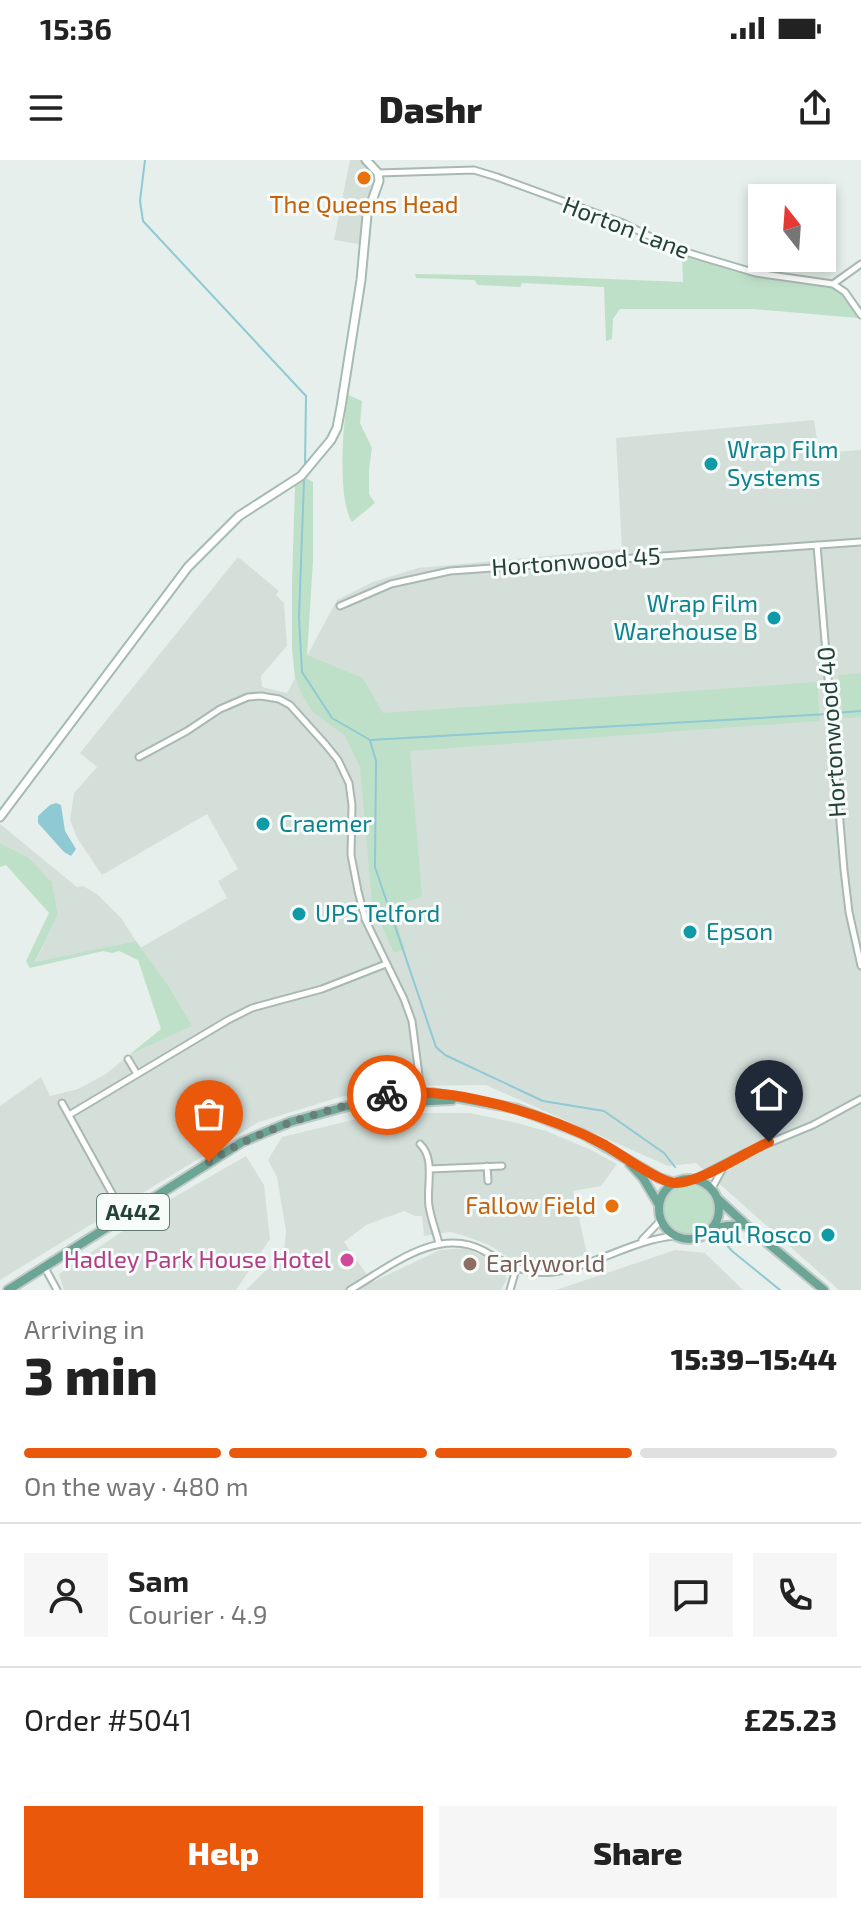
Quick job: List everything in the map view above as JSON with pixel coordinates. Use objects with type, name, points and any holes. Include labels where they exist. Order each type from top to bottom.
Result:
[{"type":"main road","name":"A442","points":[[8,1290],[242,1142],[290,1122],[353,1104],[417,1097],[491,1103],[542,1117],[583,1134],[659,1178],[675,1183]]},
{"type":"main road","name":"A442","points":[[622,1156],[643,1178],[659,1205],[661,1220]]},
{"type":"main road","points":[[659,1205],[667,1189],[675,1183],[693,1180],[713,1192],[746,1225],[824,1290]]},
{"type":"main road","points":[[711,1230],[719,1206],[713,1192]]},
{"type":"main road","points":[[661,1220],[676,1236],[692,1239],[711,1230],[746,1225]]},
{"type":"street","points":[[0,817],[188,567],[239,516],[301,476],[331,440],[340,417],[361,280],[365,227],[379,181],[378,173],[366,160]]},
{"type":"street","name":"Horton Lane","points":[[378,173],[474,170],[623,223],[673,248],[756,273],[833,284]]},
{"type":"street","points":[[861,264],[833,284],[845,292],[861,315]]},
{"type":"street","name":"Hortonwood 45","points":[[340,606],[391,584],[450,571],[861,542]]},
{"type":"street","name":"Hortonwood 40","points":[[817,545],[844,870],[849,912],[861,966]]},
{"type":"street","points":[[139,757],[239,700],[269,696],[290,705],[338,760],[349,783],[351,855],[365,919],[412,1021],[417,1097]]},
{"type":"street","points":[[69,1115],[252,1008],[336,984],[386,964]]},
{"type":"street","points":[[128,1059],[137,1074]]},
{"type":"street","points":[[693,1180],[745,1153],[813,1125],[861,1099]]},
{"type":"street","points":[[62,1103],[125,1218]]},
{"type":"street","points":[[420,1144],[426,1151],[429,1207],[439,1244]]},
{"type":"street","points":[[713,1192],[724,1165]]},
{"type":"street","points":[[487,1166],[488,1181]]},
{"type":"street","points":[[429,1169],[502,1166]]},
{"type":"street","points":[[638,1243],[661,1220]]},
{"type":"street","points":[[350,1290],[416,1252],[439,1244],[474,1246],[516,1269],[535,1272],[594,1262],[638,1243],[676,1236]]},
{"type":"street","points":[[45,1268],[57,1290]]},
{"type":"street","points":[[510,1290],[516,1269]]},
{"type":"shaded area","points":[[350,160],[361,160],[377,175],[359,244],[334,240]]},
{"type":"shaded area","points":[[814,420],[819,453],[861,450],[861,1290],[839,1290],[696,1163],[668,1166],[486,1085],[400,1086],[340,1097],[259,1122],[0,1280],[0,1106],[41,1077],[50,1096],[78,1089],[106,1074],[129,1055],[191,1026],[170,988],[140,948],[227,898],[218,881],[238,869],[207,814],[102,875],[77,838],[70,820],[74,793],[97,767],[80,753],[238,557],[279,591],[276,595],[284,603],[287,646],[261,676],[262,687],[287,693],[337,600],[373,582],[418,568],[622,549],[616,438]]},
{"type":"shaded area","points":[[0,824],[77,887],[83,886],[97,894],[121,918],[136,941],[35,963],[58,914],[52,882],[28,857],[0,843]]},
{"type":"shaded area","points":[[414,1113],[470,1113],[517,1123],[546,1131],[617,1164],[601,1186],[573,1191],[587,1254],[535,1265],[509,1258],[489,1245],[462,1235],[450,1232],[424,1236],[422,1216],[404,1211],[366,1225],[344,1242],[372,1282],[440,1250],[466,1248],[488,1259],[505,1273],[507,1279],[501,1290],[246,1290],[273,1263],[283,1261],[280,1254],[284,1251],[286,1231],[277,1177],[268,1160],[282,1137],[361,1118]]},
{"type":"shaded area","points":[[246,1156],[264,1185],[270,1239],[236,1290],[64,1290],[59,1274],[166,1202]]},
{"type":"shaded area","points":[[675,1250],[705,1253],[743,1290],[556,1290]]},
{"type":"green space","points":[[682,254],[752,275],[836,288],[845,295],[858,318],[752,309],[620,309],[613,319],[612,339],[606,341],[604,287],[522,283],[520,287],[478,285],[474,280],[416,278],[415,274],[683,282]]},
{"type":"green space","points":[[348,395],[362,401],[360,423],[372,448],[369,494],[375,503],[352,522],[347,511],[343,479]]},
{"type":"green space","points":[[306,478],[313,482],[313,561],[307,655],[363,678],[383,713],[817,682],[820,721],[410,751],[422,896],[392,908],[405,949],[394,953],[372,904],[360,767],[345,736],[313,712],[295,677],[292,582],[295,486]]},
{"type":"green space","points":[[861,673],[861,717],[843,718],[838,675]]},
{"type":"green space","points":[[0,843],[28,857],[52,882],[58,914],[35,962],[136,941],[170,988],[192,1026],[129,1055],[161,1029],[138,960],[119,951],[103,951],[30,968],[26,961],[49,913],[6,865],[0,867]]},
{"type":"green space","points":[[689,1185],[706,1193],[714,1210],[706,1227],[689,1235],[672,1227],[664,1210],[672,1193]]},
{"type":"water","points":[[56,803],[61,805],[65,831],[76,849],[71,856],[38,823],[38,816]]},
{"type":"waterway","points":[[145,160],[140,201],[143,221],[306,396],[305,466]]},
{"type":"waterway","points":[[304,481],[299,617],[302,672],[332,718],[370,740],[828,714]]},
{"type":"waterway","points":[[834,713],[861,711]]},
{"type":"waterway","points":[[370,740],[376,761],[375,867],[436,1047],[445,1055],[543,1101],[604,1111],[664,1153],[675,1167]]},
{"type":"waterway","points":[[721,1238],[732,1251],[780,1290]]},
{"type":"way so far","points":[[209,1162],[273,1128],[387,1095]]},
{"type":"place","name":"The Queens Head","points":[[364,178]]},
{"type":"place","name":"Wrap Film Systems","points":[[711,464]]},
{"type":"place","name":"Wrap Film Warehouse B","points":[[774,618]]},
{"type":"place","name":"Craemer","points":[[263,824]]},
{"type":"place","name":"UPS Telford","points":[[299,914]]},
{"type":"place","name":"Epson","points":[[690,932]]},
{"type":"place","name":"Fallow Field","points":[[612,1206]]},
{"type":"place","name":"Paul Rosco","points":[[828,1235]]},
{"type":"place","name":"Hadley Park House Hotel","points":[[347,1260]]},
{"type":"place","name":"Earlyworld","points":[[470,1264]]},
{"type":"route","points":[[387,1095],[432,1093],[518,1109],[583,1134],[659,1178],[675,1183],[693,1180],[769,1142]]}]
